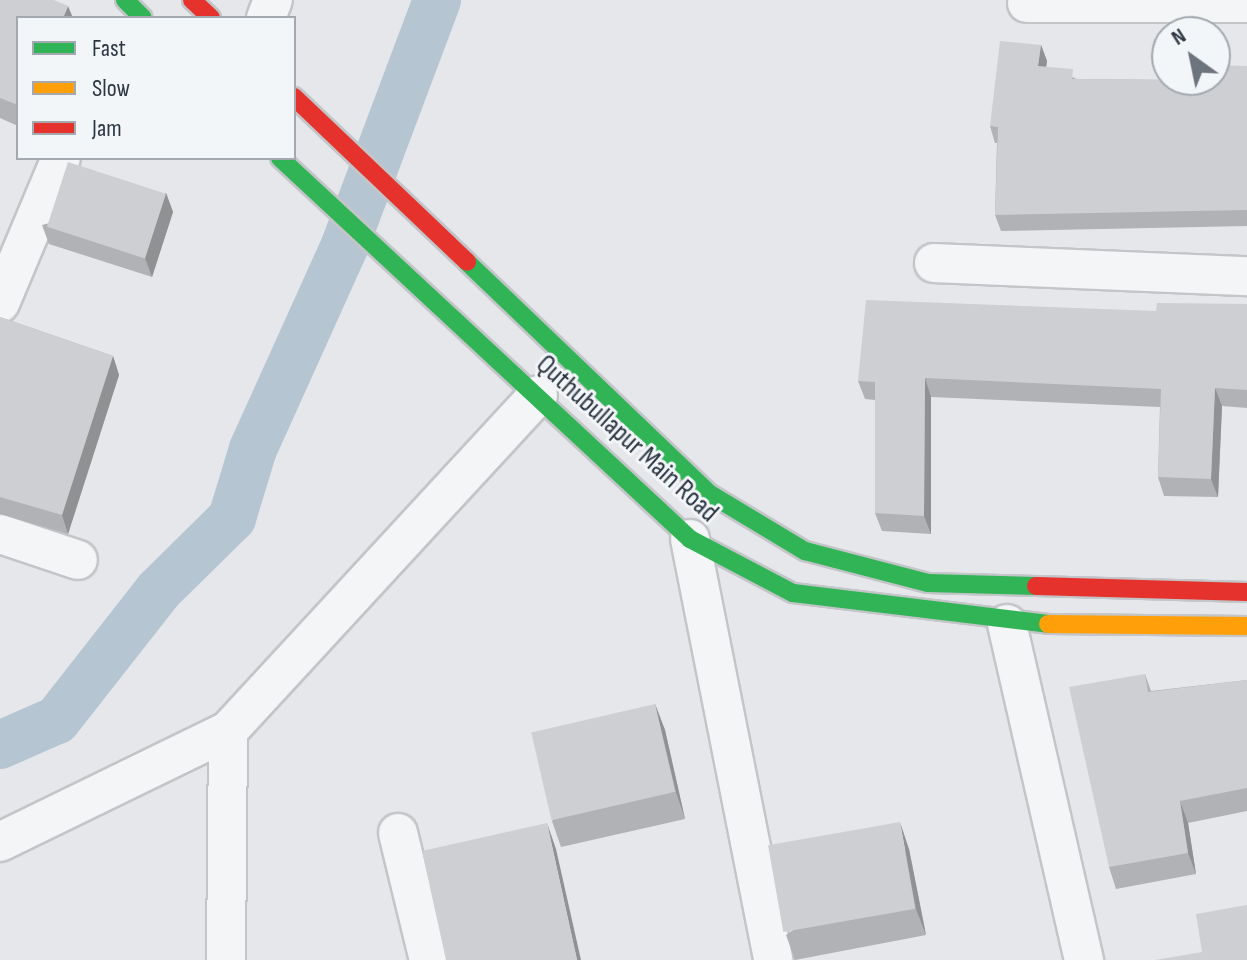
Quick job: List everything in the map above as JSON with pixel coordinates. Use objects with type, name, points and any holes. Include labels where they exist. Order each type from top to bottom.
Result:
[{"type":"main road","points":[[192,0],[209,16]]},
{"type":"main road","name":"Quthubullapur Main Road","points":[[296,99],[471,261],[710,494],[805,551],[928,583],[1247,592]]},
{"type":"main road","name":"Quthubullapur Main Road","points":[[282,160],[316,199],[538,395],[690,539],[793,593],[1007,624],[1247,626]]},
{"type":"main road","points":[[477,341],[508,297]]},
{"type":"street","points":[[1027,3],[1247,3]]},
{"type":"street","points":[[0,303],[60,160]]},
{"type":"street","points":[[934,263],[1247,276]]},
{"type":"street","points":[[0,842],[228,731],[538,395]]},
{"type":"street","points":[[0,534],[78,560]]},
{"type":"street","points":[[690,539],[773,960]]},
{"type":"street","points":[[1007,624],[1084,960]]},
{"type":"street","points":[[226,960],[228,731]]},
{"type":"street","points":[[398,833],[429,960]]},
{"type":"building","points":[[0,0],[54,0],[68,6],[64,16],[16,16],[16,104],[0,98]]},
{"type":"building","points":[[1000,41],[1041,45],[1038,66],[1073,69],[1072,79],[1151,80],[1151,96],[1231,96],[1231,66],[1247,66],[1247,210],[995,215],[998,127],[990,126]]},
{"type":"building","points":[[68,162],[166,194],[145,259],[47,227]]},
{"type":"building","points":[[866,300],[1156,311],[1157,303],[1247,304],[1247,390],[1215,388],[1211,479],[1158,477],[1161,389],[925,378],[924,516],[875,513],[875,382],[858,381]]},
{"type":"building","points":[[0,317],[113,356],[62,515],[0,497]]},
{"type":"building","points":[[1145,674],[1148,692],[1247,680],[1247,788],[1180,801],[1188,853],[1109,867],[1069,687]]},
{"type":"building","points":[[655,704],[675,792],[552,820],[531,733]]},
{"type":"building","points":[[900,822],[915,909],[783,932],[768,845]]},
{"type":"building","points":[[547,823],[577,960],[446,960],[422,851]]},
{"type":"building","points":[[1247,905],[1247,960],[1155,960],[1202,952],[1196,914]]},
{"type":"waterway","points":[[0,745],[57,720],[159,590],[232,518],[253,449],[345,245],[437,0]]},
{"type":"traffic: fast","points":[[125,0],[141,16]]},
{"type":"traffic: fast","points":[[282,160],[690,539],[793,593],[1048,624]]},
{"type":"traffic: fast","points":[[467,262],[710,494],[805,551],[928,583],[1036,586]]},
{"type":"traffic: slow","points":[[1048,624],[1247,626]]},
{"type":"traffic: jam","points":[[192,0],[209,16]]},
{"type":"traffic: jam","points":[[296,99],[467,262]]},
{"type":"traffic: jam","points":[[1036,586],[1247,592]]}]
